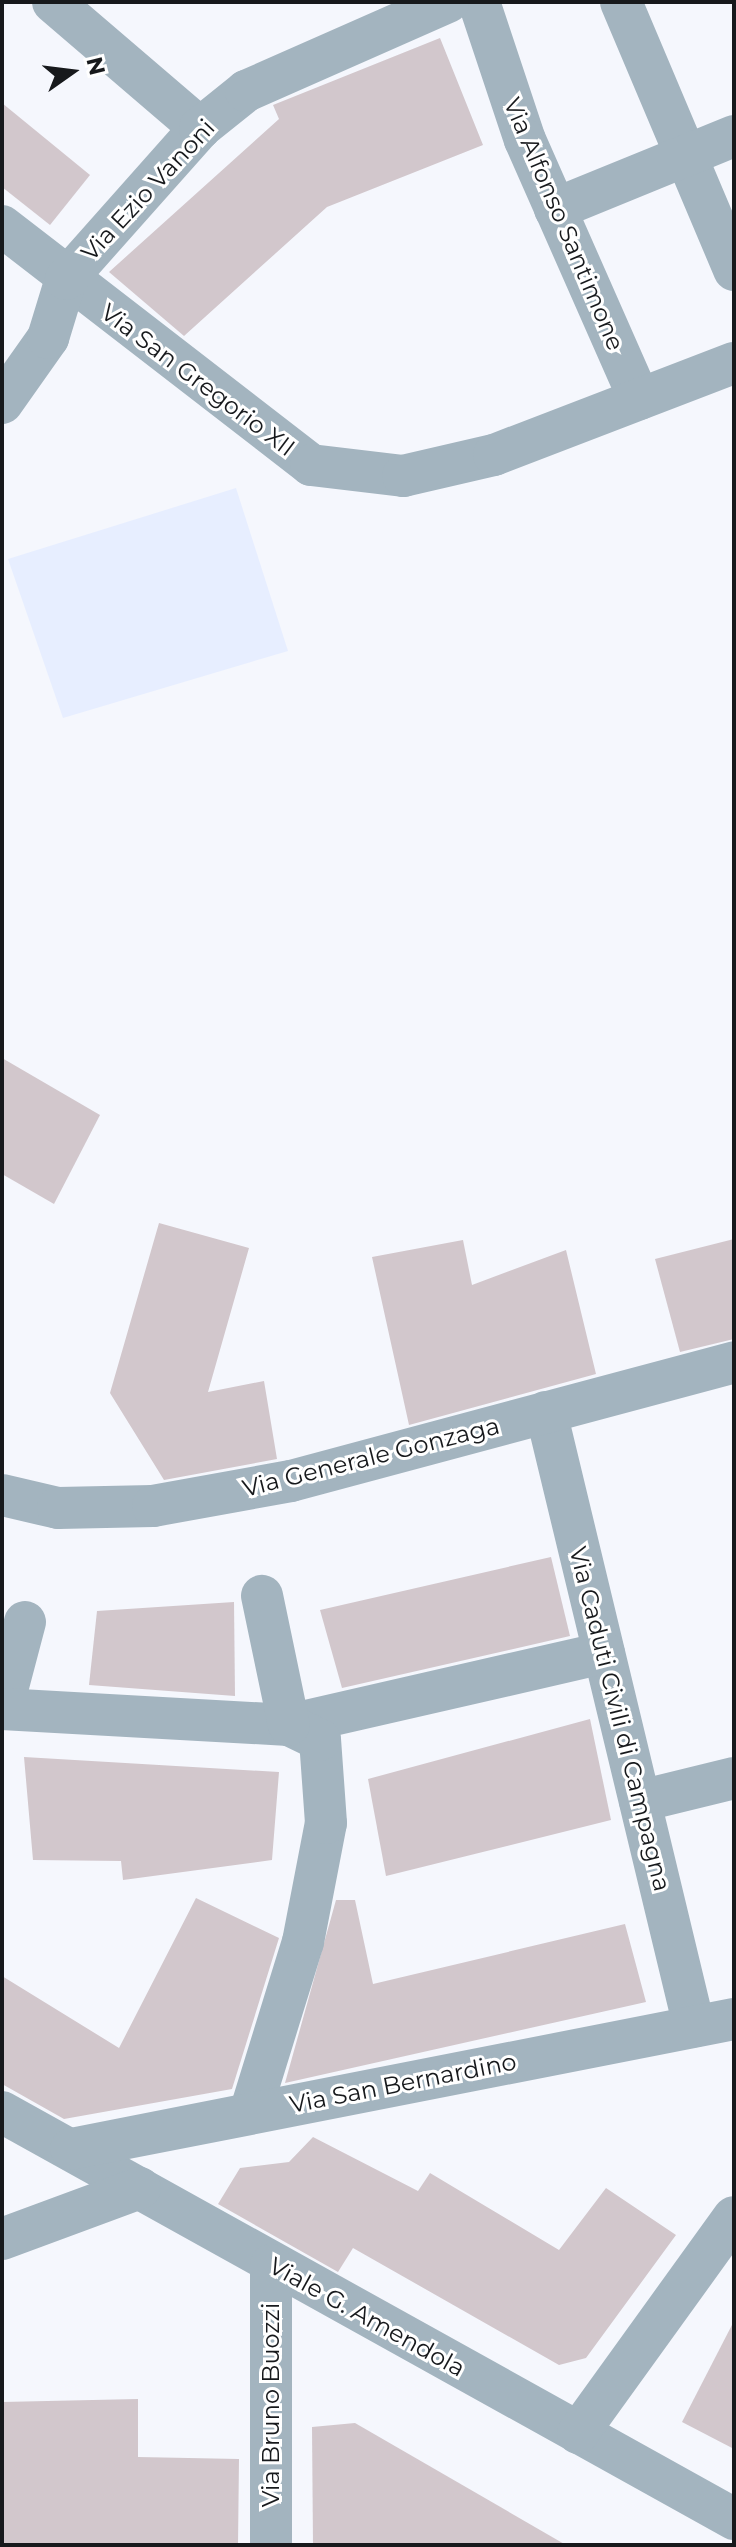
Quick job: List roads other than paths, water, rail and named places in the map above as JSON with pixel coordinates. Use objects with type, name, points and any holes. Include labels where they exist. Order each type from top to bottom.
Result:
[{"type":"street","points":[[53,2],[200,128]]},
{"type":"street","points":[[621,2],[734,270]]},
{"type":"street","name":"Via Ezio Vanoni","points":[[66,279],[200,128],[246,91],[453,3]]},
{"type":"street","name":"Via Alfonso Santimone","points":[[453,3],[525,140],[639,399]]},
{"type":"street","points":[[555,209],[734,136]]},
{"type":"street","name":"Via San Gregorio XII","points":[[2,226],[66,279],[311,465],[403,476],[494,455],[734,363]]},
{"type":"street","points":[[2,403],[48,338],[66,279]]},
{"type":"street","name":"Via Generale Gonzaga","points":[[2,1495],[58,1508],[153,1506],[291,1481],[734,1362]]},
{"type":"street","name":"Via Caduti Civili di Campagna","points":[[546,1412],[640,1801],[714,2022]]},
{"type":"street","points":[[262,1596],[289,1725]]},
{"type":"street","points":[[25,1622],[2,1709],[289,1725],[604,1653]]},
{"type":"street","points":[[250,2113],[303,1942],[326,1823],[320,1740],[289,1725]]},
{"type":"street","points":[[640,1801],[734,1778]]},
{"type":"street","name":"Via San Bernardino","points":[[71,2149],[714,2022]]},
{"type":"street","name":"Viale G. Amendola","points":[[2,2112],[271,2265],[734,2519]]},
{"type":"street","points":[[2,2239],[140,2188]]},
{"type":"street","points":[[578,2433],[734,2217]]},
{"type":"street","name":"Via Bruno Buozzi","points":[[271,2265],[271,2545]]}]
